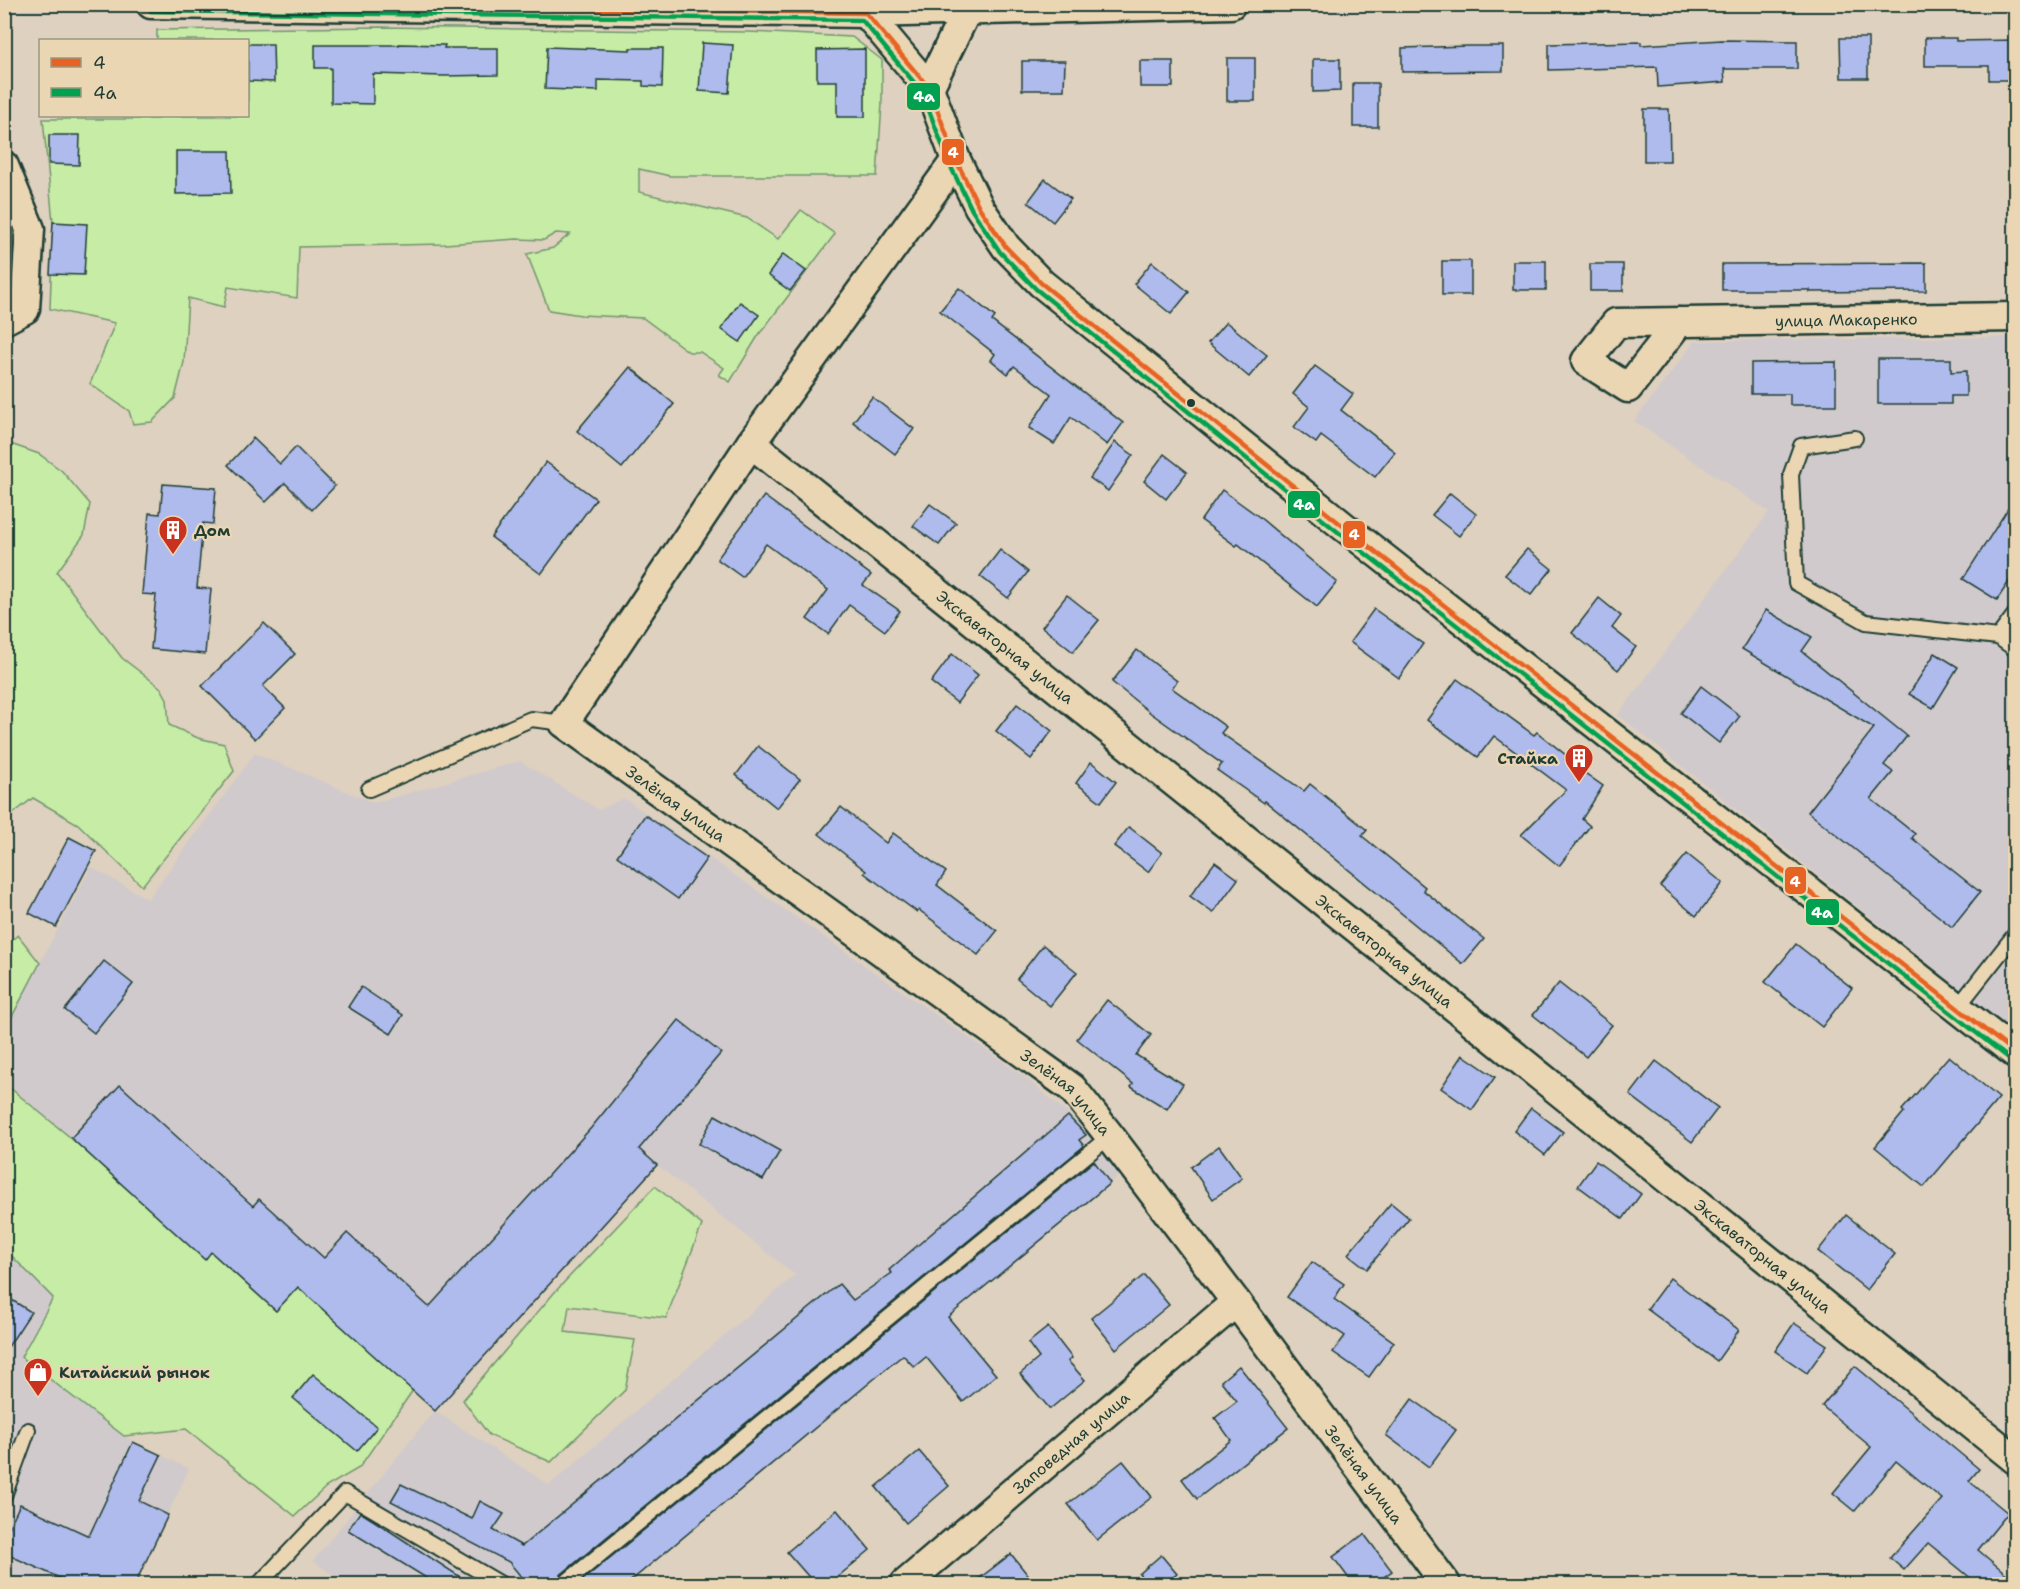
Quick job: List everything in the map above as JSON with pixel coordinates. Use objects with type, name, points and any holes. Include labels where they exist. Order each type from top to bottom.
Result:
[{"type":"street","points":[[151,4],[866,13],[1231,4]]},
{"type":"street","points":[[929,88],[967,10]]},
{"type":"street","points":[[866,13],[929,88],[956,160],[979,207],[1006,247],[1041,283],[1343,526],[2016,1054]]},
{"type":"street","points":[[564,723],[751,443],[956,160]]},
{"type":"street","points":[[4,166],[30,230],[25,309],[4,320]]},
{"type":"street","name":"улица Макаренко","points":[[1679,322],[2016,317]]},
{"type":"street","name":"Экскаваторная улица","points":[[751,443],[2016,1460]]},
{"type":"street","name":"Зелёная улица","points":[[564,723],[1072,1088],[1236,1302],[1446,1584]]},
{"type":"street","name":"Заповедная улица","points":[[905,1584],[1236,1302]]},
{"type":"lane","points":[[1855,438],[1802,446],[1791,474],[1796,583],[1866,622],[1998,637],[2016,650]]},
{"type":"lane","points":[[1998,637],[2016,613]]},
{"type":"lane","points":[[369,789],[531,719],[564,723]]},
{"type":"lane","points":[[1958,1008],[2016,933]]},
{"type":"lane","points":[[564,1584],[1110,1136]]},
{"type":"lane","points":[[4,1496],[28,1430]]},
{"type":"lane","points":[[259,1584],[345,1493],[501,1584]]},
{"type":"shaded area","points":[[2015,337],[2015,1033],[1618,715],[1769,512],[1634,421],[1695,341]]},
{"type":"shaded area","points":[[255,753],[374,803],[520,761],[599,810],[624,798],[1021,1074],[1102,1142],[1124,1171],[627,1584],[346,1584],[313,1561],[435,1410],[299,1287],[276,1311],[212,1253],[205,1260],[71,1138],[5,1083],[4,1030],[91,867],[148,899]],"holes":[[[657,1165],[795,1275],[549,1485],[435,1411]]]},
{"type":"shaded area","name":"Китайский рынок","points":[[4,1249],[53,1298],[124,1436],[189,1469],[135,1584],[5,1584]]},
{"type":"green space","points":[[379,27],[748,32],[852,37],[882,60],[882,104],[877,176],[670,176],[639,169],[639,192],[747,218],[778,239],[801,210],[835,234],[758,336],[730,382],[719,375],[724,368],[700,352],[689,352],[643,318],[581,315],[549,310],[527,254],[553,248],[570,234],[556,233],[544,240],[299,247],[297,298],[228,287],[224,307],[188,298],[184,362],[175,398],[152,422],[133,424],[129,411],[90,384],[115,323],[50,309],[53,222],[43,119],[249,117],[249,39],[157,39],[157,30]]},
{"type":"green space","points":[[5,442],[39,454],[62,471],[90,504],[84,535],[57,572],[122,658],[161,688],[167,699],[169,725],[198,738],[224,744],[234,771],[142,886],[78,824],[33,798],[5,820]]},
{"type":"green space","points":[[18,935],[40,963],[5,1030],[5,945]]},
{"type":"green space","points":[[4,1083],[71,1138],[204,1259],[211,1252],[276,1311],[298,1287],[413,1390],[359,1468],[326,1487],[295,1516],[186,1429],[124,1436],[21,1357],[53,1298],[5,1249]]},
{"type":"green space","points":[[655,1186],[702,1225],[666,1318],[569,1306],[565,1332],[635,1340],[625,1390],[551,1462],[489,1435],[463,1400],[554,1293]]},
{"type":"building","points":[[1840,38],[1868,38],[1868,78],[1841,78]]},
{"type":"building","points":[[1925,38],[1956,38],[1956,41],[2016,40],[2016,80],[1989,80],[1989,66],[1925,66]]},
{"type":"building","points":[[1722,40],[1797,41],[1797,69],[1724,69],[1725,82],[1658,87],[1657,67],[1549,70],[1549,44],[1641,42],[1641,45]]},
{"type":"building","points":[[702,43],[733,45],[729,93],[699,91]]},
{"type":"building","points":[[249,44],[273,44],[274,82],[249,81]]},
{"type":"building","points":[[315,45],[445,45],[444,48],[498,48],[498,75],[373,74],[373,104],[331,103],[331,68],[315,68]]},
{"type":"building","points":[[1503,46],[1503,71],[1402,72],[1402,48]]},
{"type":"building","points":[[547,47],[630,50],[630,48],[663,48],[662,87],[643,86],[643,81],[598,80],[598,91],[545,89]]},
{"type":"building","points":[[865,49],[865,117],[837,117],[837,81],[817,81],[817,50]]},
{"type":"building","points":[[1227,58],[1255,58],[1255,101],[1227,101]]},
{"type":"building","points":[[1313,59],[1340,59],[1340,91],[1313,92]]},
{"type":"building","points":[[1022,61],[1065,61],[1064,90],[1022,90]]},
{"type":"building","points":[[1140,61],[1173,61],[1173,87],[1140,87]]},
{"type":"building","points":[[1353,83],[1378,83],[1378,127],[1353,127]]},
{"type":"building","points":[[1644,109],[1669,109],[1670,161],[1644,161]]},
{"type":"building","points":[[49,135],[80,135],[79,165],[49,164]]},
{"type":"building","points":[[176,151],[230,151],[231,193],[176,194]]},
{"type":"building","points":[[1045,179],[1071,199],[1053,222],[1028,202]]},
{"type":"building","points":[[53,222],[87,224],[84,275],[50,274]]},
{"type":"building","points":[[783,254],[806,271],[790,291],[768,275]]},
{"type":"building","points":[[1442,261],[1471,261],[1471,295],[1442,295]]},
{"type":"building","points":[[1513,261],[1546,261],[1546,290],[1513,290]]},
{"type":"building","points":[[1152,262],[1189,292],[1171,314],[1134,284]]},
{"type":"building","points":[[1926,263],[1926,291],[1722,290],[1722,264]]},
{"type":"building","points":[[1590,264],[1623,264],[1623,291],[1590,291]]},
{"type":"building","points":[[959,288],[995,317],[992,321],[1123,423],[1107,445],[1071,417],[1054,444],[1029,428],[1051,394],[1014,366],[1008,374],[991,360],[995,354],[940,311]]},
{"type":"building","points":[[740,302],[759,315],[740,342],[721,329]]},
{"type":"building","points":[[1226,322],[1267,355],[1249,377],[1208,343]]},
{"type":"building","points":[[1878,359],[1951,359],[1951,372],[1966,371],[1966,396],[1951,396],[1951,404],[1878,404]]},
{"type":"building","points":[[1836,362],[1836,405],[1790,405],[1790,394],[1751,394],[1751,363]]},
{"type":"building","points":[[1315,366],[1353,394],[1341,410],[1395,452],[1375,477],[1321,436],[1316,443],[1294,427],[1309,407],[1293,394]]},
{"type":"building","points":[[630,367],[674,404],[622,468],[577,431]]},
{"type":"building","points":[[872,397],[914,429],[895,454],[853,422]]},
{"type":"building","points":[[253,438],[280,464],[296,447],[335,486],[312,510],[285,483],[266,502],[228,465]]},
{"type":"building","points":[[1115,442],[1133,455],[1108,491],[1090,478]]},
{"type":"building","points":[[1164,454],[1187,472],[1166,499],[1144,481]]},
{"type":"building","points":[[546,462],[596,499],[541,574],[491,537]]},
{"type":"building","name":"Дом","points":[[163,484],[216,488],[213,524],[203,523],[197,588],[211,589],[205,654],[151,649],[156,595],[142,594],[149,513],[160,514]]},
{"type":"building","points":[[1222,490],[1258,516],[1337,582],[1317,607],[1238,544],[1236,546],[1201,520]]},
{"type":"building","points":[[1450,493],[1476,514],[1459,536],[1432,515]]},
{"type":"building","points":[[764,496],[871,575],[863,585],[900,611],[885,631],[849,605],[828,634],[807,619],[828,590],[766,544],[742,577],[717,559]]},
{"type":"building","points":[[2016,496],[2016,571],[1997,600],[1963,579]]},
{"type":"building","points":[[930,504],[956,523],[939,545],[913,526]]},
{"type":"building","points":[[1527,549],[1552,569],[1531,595],[1505,575]]},
{"type":"building","points":[[1000,550],[1028,572],[1008,598],[980,576]]},
{"type":"building","points":[[1067,595],[1099,620],[1073,652],[1042,627]]},
{"type":"building","points":[[1599,598],[1621,616],[1612,628],[1636,647],[1618,670],[1572,633]]},
{"type":"building","points":[[1374,609],[1423,644],[1399,678],[1350,642]]},
{"type":"building","points":[[1766,610],[1812,637],[1802,651],[1907,736],[1884,765],[1893,772],[1871,799],[1915,834],[1912,838],[1980,892],[1952,927],[1808,812],[1874,728],[1742,649]]},
{"type":"building","points":[[264,623],[295,654],[263,686],[285,708],[255,739],[202,686]]},
{"type":"building","points":[[1137,650],[1177,681],[1172,688],[1226,727],[1221,733],[1304,791],[1310,784],[1367,830],[1362,836],[1425,887],[1423,890],[1484,939],[1463,964],[1265,801],[1264,803],[1217,770],[1222,764],[1112,682]]},
{"type":"building","points":[[1935,653],[1958,667],[1933,708],[1909,694]]},
{"type":"building","points":[[952,654],[978,675],[957,703],[931,682]]},
{"type":"building","points":[[1457,679],[1534,735],[1537,732],[1567,756],[1565,759],[1603,786],[1582,819],[1590,826],[1559,866],[1521,835],[1566,790],[1494,736],[1478,757],[1427,720]]},
{"type":"building","points":[[1701,686],[1740,716],[1719,743],[1681,713]]},
{"type":"building","points":[[1017,704],[1052,731],[1031,759],[996,731]]},
{"type":"building","points":[[758,746],[800,779],[777,808],[736,775]]},
{"type":"building","points":[[1091,762],[1116,782],[1101,802],[1076,783]]},
{"type":"building","points":[[841,807],[886,843],[893,833],[946,872],[937,885],[997,931],[978,955],[919,910],[917,912],[864,873],[866,871],[819,834]]},
{"type":"building","points":[[645,815],[707,858],[678,899],[617,856]]},
{"type":"building","points":[[1129,827],[1162,853],[1148,872],[1114,846]]},
{"type":"building","points":[[69,837],[96,851],[56,927],[29,913]]},
{"type":"building","points":[[1687,854],[1723,883],[1696,916],[1660,886]]},
{"type":"building","points":[[1215,862],[1238,879],[1213,913],[1190,896]]},
{"type":"building","points":[[1796,944],[1852,988],[1822,1027],[1765,982]]},
{"type":"building","points":[[1043,945],[1077,972],[1050,1006],[1017,979]]},
{"type":"building","points":[[104,961],[133,984],[94,1033],[65,1010]]},
{"type":"building","points":[[1559,983],[1612,1025],[1586,1057],[1533,1015]]},
{"type":"building","points":[[361,987],[403,1015],[391,1034],[348,1007]]},
{"type":"building","points":[[1107,1000],[1151,1035],[1136,1055],[1183,1084],[1167,1109],[1131,1087],[1133,1084],[1077,1039]]},
{"type":"building","points":[[679,1020],[721,1053],[639,1149],[657,1165],[435,1411],[298,1287],[276,1311],[211,1252],[205,1260],[71,1138],[120,1085],[253,1206],[259,1199],[324,1258],[347,1233],[429,1307],[591,1128]]},
{"type":"building","points":[[1463,1055],[1495,1077],[1472,1110],[1441,1088]]},
{"type":"building","points":[[1949,1056],[1999,1098],[1924,1187],[1875,1147],[1904,1112],[1902,1110]]},
{"type":"building","points":[[1656,1061],[1718,1108],[1692,1142],[1630,1095]]},
{"type":"building","points":[[1531,1108],[1563,1132],[1545,1155],[1514,1131]]},
{"type":"building","points":[[715,1115],[780,1151],[763,1180],[699,1144]]},
{"type":"building","points":[[1068,1116],[1086,1135],[1079,1140],[1084,1146],[558,1577],[555,1584],[527,1584],[509,1562],[391,1501],[401,1484],[472,1519],[480,1501],[504,1514],[493,1530],[522,1546],[839,1284],[853,1300],[892,1273],[889,1270]]},
{"type":"building","points":[[1219,1146],[1242,1178],[1213,1199],[1191,1167]]},
{"type":"building","points":[[1094,1161],[1110,1183],[948,1317],[996,1375],[963,1402],[926,1357],[914,1367],[903,1355],[627,1584],[578,1584]]},
{"type":"building","points":[[1596,1161],[1641,1194],[1623,1219],[1578,1186]]},
{"type":"building","points":[[1391,1203],[1409,1218],[1367,1269],[1348,1254]]},
{"type":"building","points":[[1846,1215],[1895,1254],[1867,1290],[1818,1251]]},
{"type":"building","points":[[1312,1262],[1344,1284],[1334,1299],[1394,1342],[1369,1377],[1333,1352],[1345,1336],[1287,1297]]},
{"type":"building","points":[[1144,1275],[1169,1305],[1116,1349],[1091,1318]]},
{"type":"building","points":[[1670,1278],[1739,1330],[1717,1361],[1647,1309]]},
{"type":"building","points":[[4,1295],[31,1312],[4,1353]]},
{"type":"building","points":[[1794,1323],[1827,1345],[1807,1373],[1775,1351]]},
{"type":"building","points":[[1048,1327],[1072,1358],[1068,1361],[1085,1380],[1050,1409],[1020,1374],[1039,1358],[1028,1343]]},
{"type":"building","points":[[1239,1366],[1288,1428],[1197,1499],[1182,1479],[1231,1440],[1215,1418],[1237,1401],[1221,1381]]},
{"type":"building","points":[[1855,1366],[1979,1469],[1969,1481],[2008,1513],[1978,1550],[2016,1584],[1978,1584],[1928,1543],[1904,1570],[1890,1558],[1942,1499],[1896,1461],[1855,1511],[1833,1493],[1871,1447],[1822,1406]]},
{"type":"building","points":[[313,1374],[377,1427],[357,1451],[293,1398]]},
{"type":"building","points":[[1412,1399],[1456,1430],[1429,1467],[1386,1435]]},
{"type":"building","points":[[133,1442],[161,1455],[139,1501],[168,1515],[135,1584],[73,1584],[4,1553],[4,1538],[20,1504],[89,1536]]},
{"type":"building","points":[[919,1451],[949,1486],[906,1523],[876,1487]]},
{"type":"building","points":[[1123,1461],[1152,1497],[1097,1540],[1068,1504]]},
{"type":"building","points":[[837,1510],[870,1550],[829,1584],[815,1584],[787,1552]]},
{"type":"building","points":[[360,1512],[471,1584],[436,1584],[348,1530]]},
{"type":"building","points":[[1364,1534],[1392,1571],[1374,1584],[1353,1584],[1333,1557]]},
{"type":"building","points":[[1011,1554],[1035,1584],[972,1584]]},
{"type":"building","points":[[1161,1555],[1177,1574],[1164,1584],[1148,1584],[1139,1574]]},
{"type":"transit line","name":"4","points":[[191,4],[866,13],[929,88],[956,160],[979,207],[1006,247],[1041,283],[1343,526],[2016,1054]]},
{"type":"transit line","name":"4а","points":[[151,11],[862,20],[922,92],[949,163],[972,210],[1000,252],[1036,289],[1338,532],[2011,1060]]},
{"type":"place","name":"Дом","points":[[173,556]]},
{"type":"place","name":"Стайка","points":[[1579,784]]},
{"type":"place","name":"Китайский рынок","points":[[38,1398]]}]
